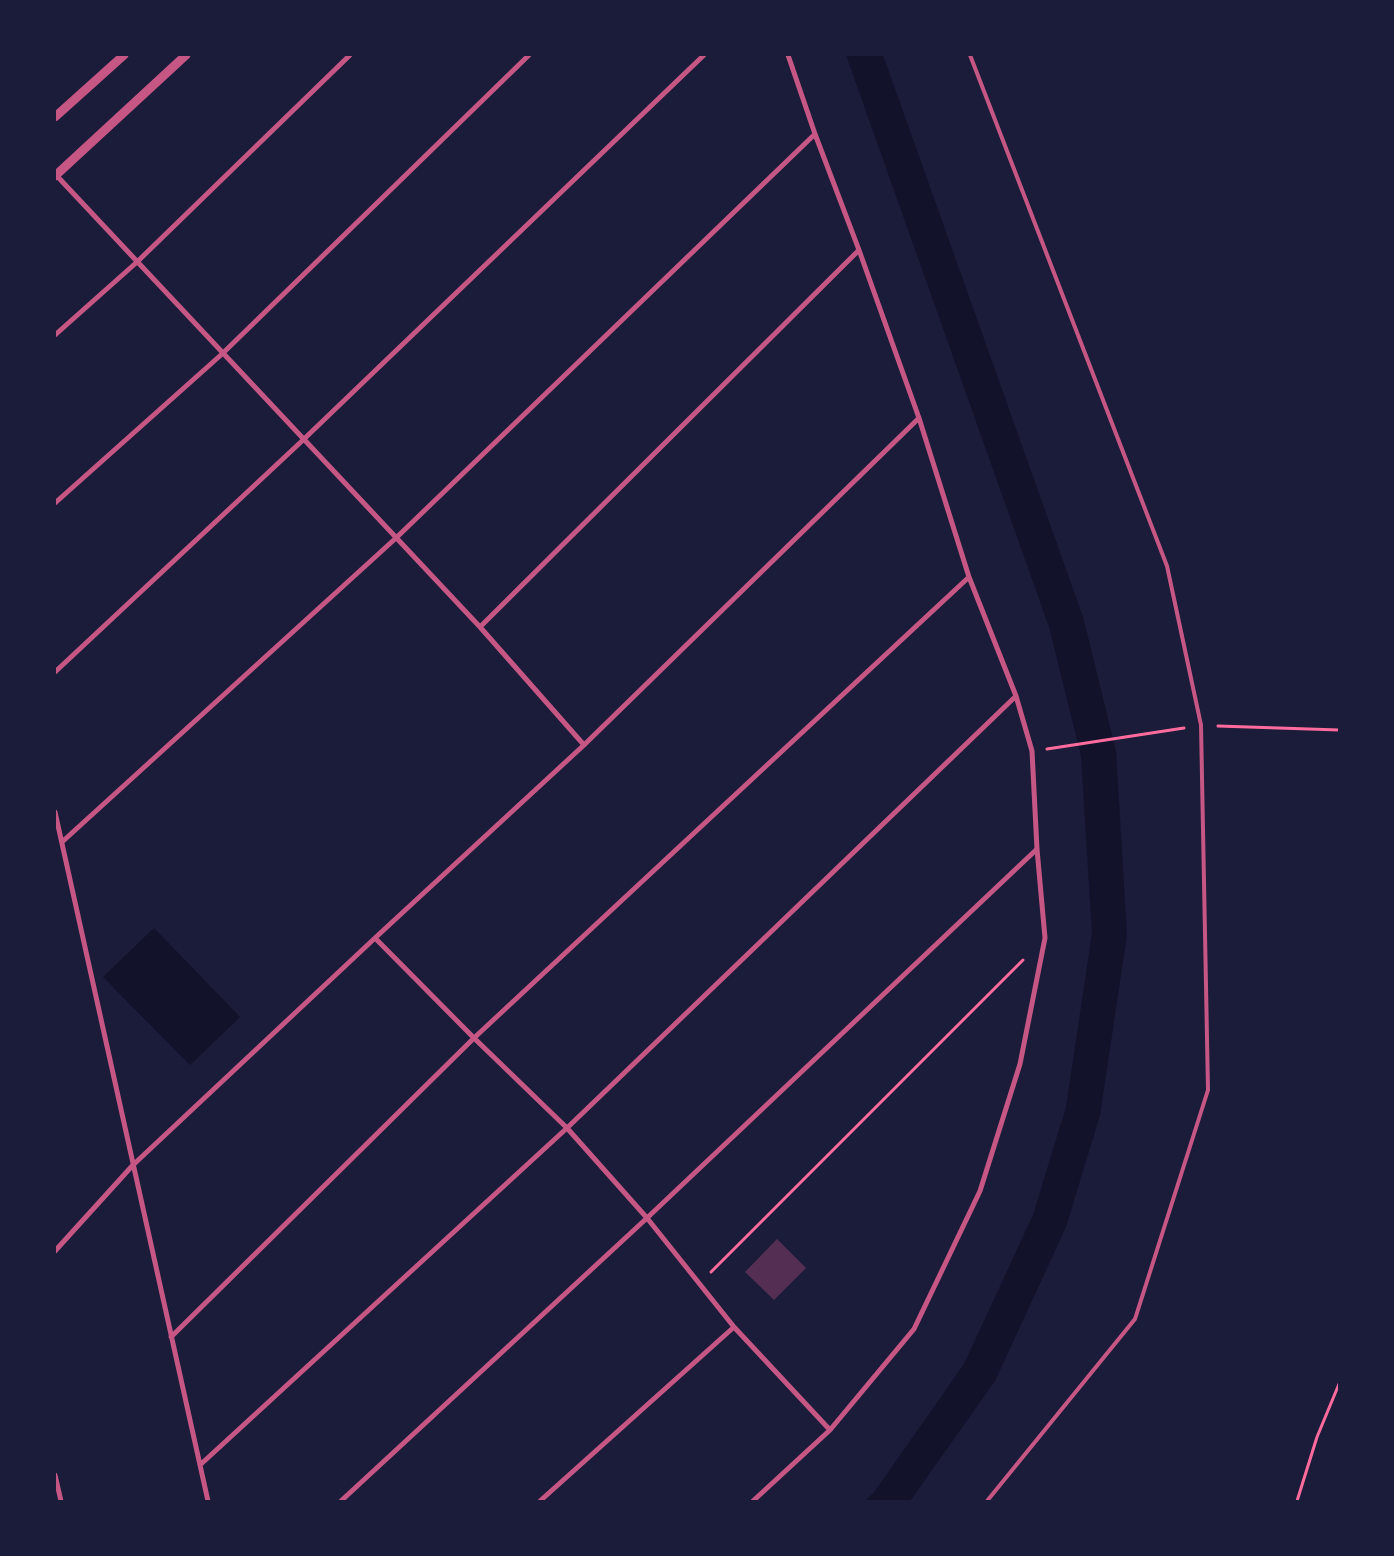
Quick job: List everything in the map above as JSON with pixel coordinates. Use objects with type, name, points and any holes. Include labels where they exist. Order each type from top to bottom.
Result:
[{"type":"street","points":[[55,117],[124,55]]},
{"type":"street","points":[[186,55],[55,175],[480,627],[584,745]]},
{"type":"street","points":[[55,335],[137,262],[350,55]]},
{"type":"street","points":[[55,503],[222,354],[529,55]]},
{"type":"street","points":[[55,672],[303,440],[704,55]]},
{"type":"street","points":[[753,1501],[830,1430],[914,1329],[980,1191],[1020,1064],[1044,938],[1032,751],[1016,696],[969,577],[919,418],[788,55]]},
{"type":"street","points":[[62,842],[396,538],[815,134]]},
{"type":"street","points":[[480,627],[859,250]]},
{"type":"street","points":[[55,1251],[133,1165],[584,745],[919,418]]},
{"type":"street","points":[[171,1337],[474,1038],[969,577]]},
{"type":"street","points":[[200,1465],[567,1128],[1016,696]]},
{"type":"street","points":[[55,812],[208,1501]]},
{"type":"street","points":[[341,1501],[647,1218],[1037,849]]},
{"type":"street","points":[[375,938],[567,1128],[647,1218],[734,1327],[830,1430]]},
{"type":"street","points":[[540,1501],[734,1327]]},
{"type":"street","points":[[55,1475],[61,1501]]},
{"type":"lane","points":[[970,55],[1167,566],[1201,725],[1208,1090],[1135,1319],[988,1501]]},
{"type":"path","points":[[1065,746],[1201,725],[1339,730]]},
{"type":"path","points":[[700,1284],[1044,938]]},
{"type":"path","points":[[1297,1501],[1317,1437],[1339,1384]]},
{"type":"shaded area","points":[[846,55],[883,55],[1083,617],[1116,751],[1127,935],[1100,1115],[1066,1227],[995,1381],[910,1501],[865,1501],[875,1491],[964,1364],[1033,1215],[1066,1107],[1092,933],[1081,756],[1049,627]]},
{"type":"shaded area","points":[[154,928],[240,1017],[190,1065],[103,977]]},
{"type":"building","points":[[777,1239],[806,1268],[774,1300],[745,1272]]}]
